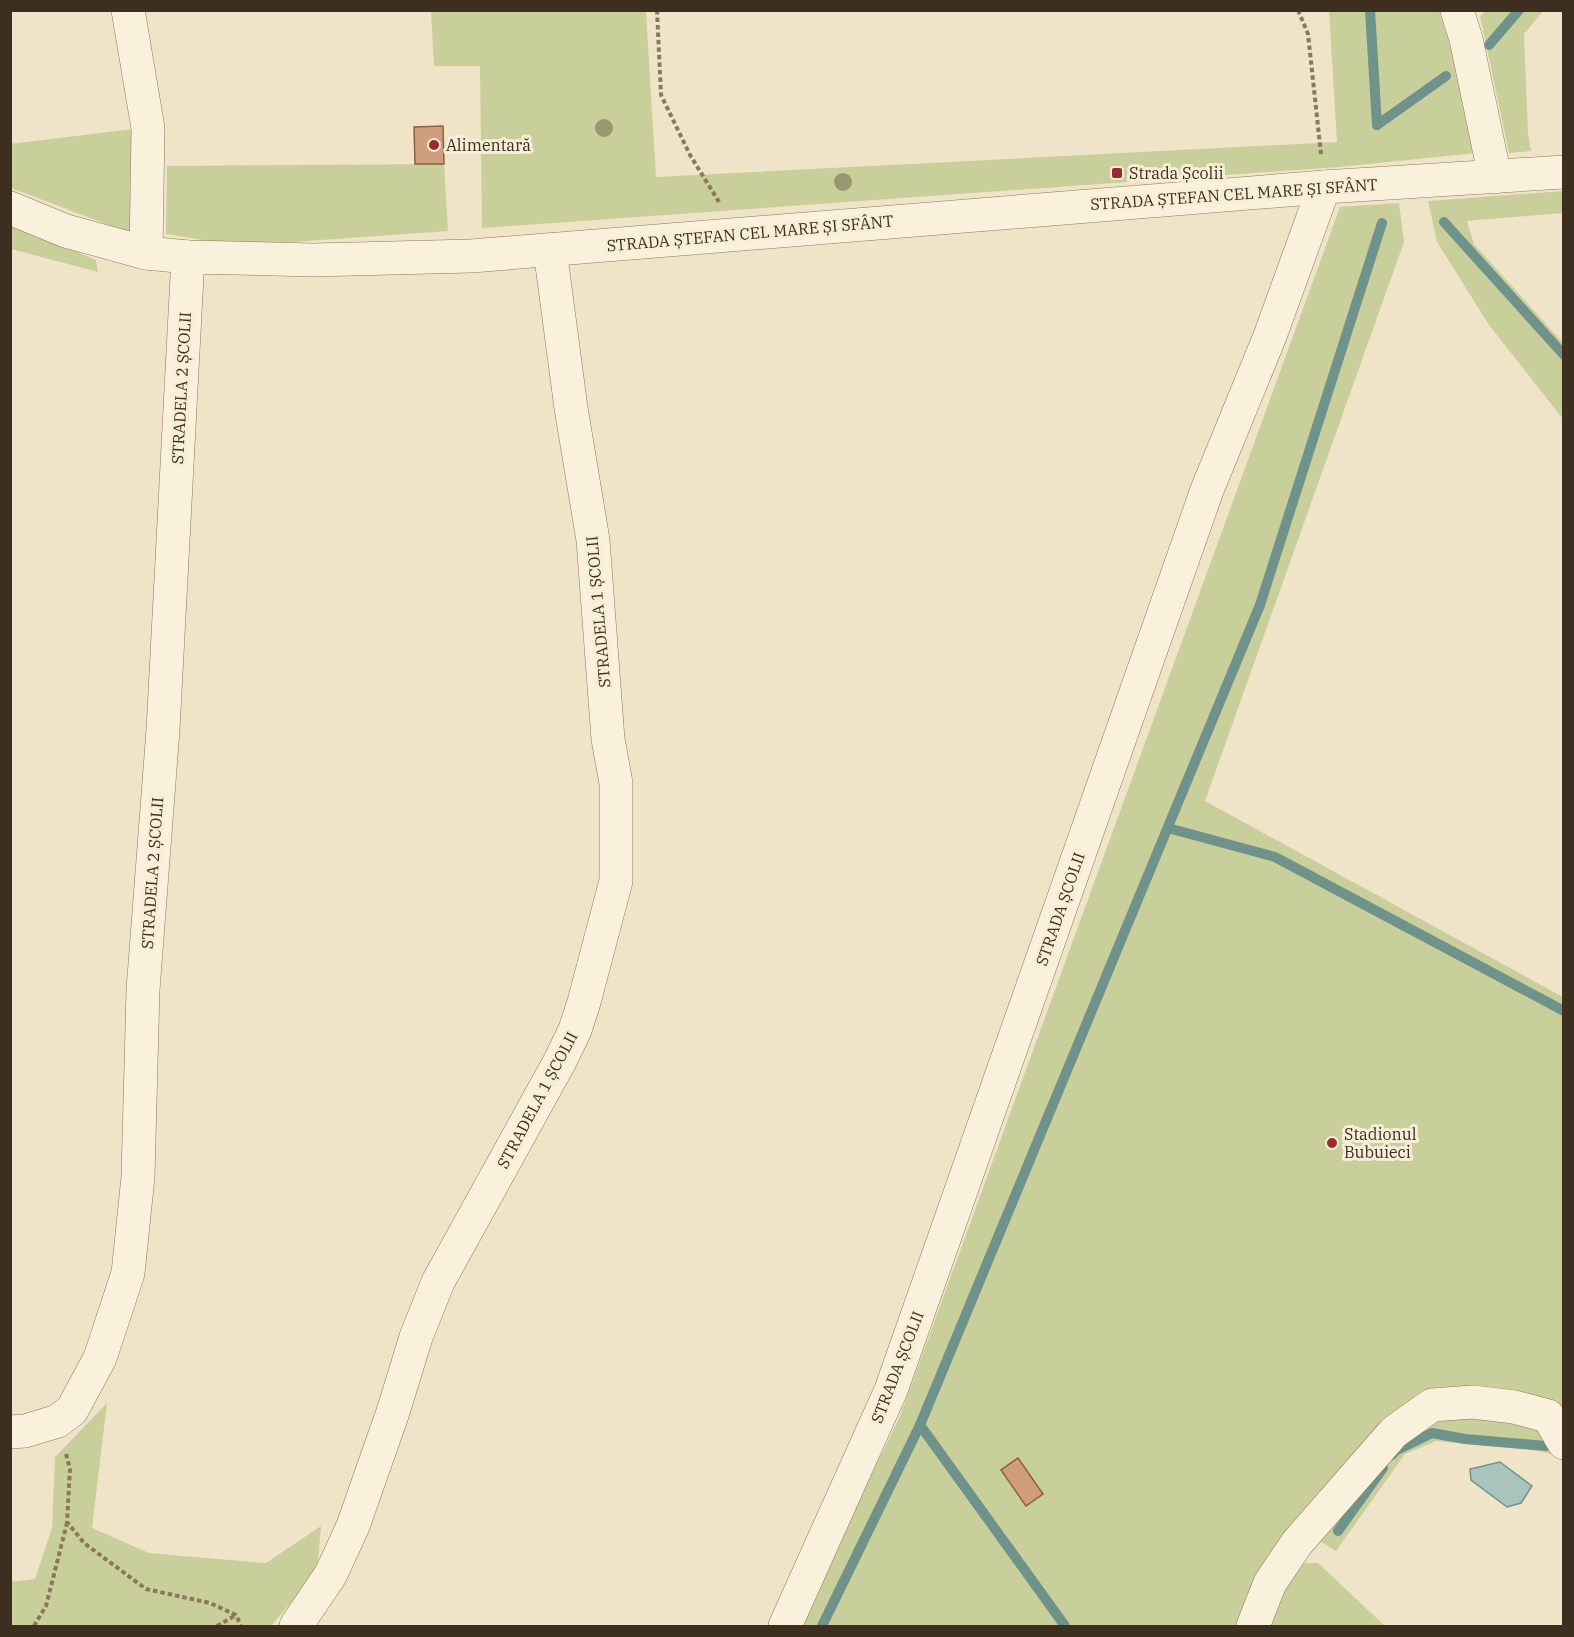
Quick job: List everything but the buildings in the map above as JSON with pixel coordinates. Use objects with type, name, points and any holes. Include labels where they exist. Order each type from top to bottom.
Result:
[{"type":"street","points":[[128,10],[148,128],[146,253]]},
{"type":"street","points":[[1457,10],[1466,39],[1495,177]]},
{"type":"street","name":"STRADA ȘTEFAN CEL MARE ȘI SFÂNT","points":[[10,208],[66,231],[146,253],[188,257],[314,260],[471,256],[1324,187],[1563,172]]},
{"type":"street","name":"STRADA ȘCOLII","points":[[785,1626],[891,1390],[1207,490],[1270,336],[1324,187]]},
{"type":"street","name":"STRADELA 1 ȘCOLII","points":[[296,1626],[331,1574],[353,1526],[393,1412],[416,1337],[438,1282],[575,1030],[601,944],[616,881],[616,783],[608,739],[593,540],[566,374],[550,250]]},
{"type":"street","name":"STRADELA 2 ȘCOLII","points":[[58,1421],[72,1410],[100,1358],[128,1273],[134,1230],[138,1177],[143,990],[163,730],[188,257]]},
{"type":"street","points":[[1253,1626],[1270,1583],[1297,1543],[1394,1432],[1432,1405],[1473,1402],[1514,1407],[1548,1416],[1563,1443]]},
{"type":"street","points":[[10,1432],[26,1431],[58,1421]]},
{"type":"path","points":[[657,10],[661,95],[690,155],[739,234]]},
{"type":"path","points":[[1298,10],[1308,34],[1324,187]]},
{"type":"path","points":[[34,1626],[46,1606],[67,1522],[70,1469],[58,1421]]},
{"type":"path","points":[[67,1522],[84,1543],[146,1588],[210,1602],[236,1615],[241,1626]]},
{"type":"path","points":[[217,1626],[236,1615]]},
{"type":"green space","points":[[431,11],[646,11],[656,177],[1337,142],[1329,11],[1439,11],[1465,89],[1476,153],[1339,167],[482,228],[480,66],[434,66]]},
{"type":"green space","points":[[1486,11],[1543,11],[1524,34],[1528,133],[1531,151],[1509,153],[1480,16]]},
{"type":"green space","points":[[133,129],[130,233],[11,188],[10,144]]},
{"type":"green space","points":[[444,164],[448,231],[293,242],[220,243],[166,234],[167,166]]},
{"type":"green space","points":[[1563,191],[1563,213],[1467,221],[1474,244],[1563,343],[1563,419],[1489,325],[1437,242],[1428,201]]},
{"type":"green space","points":[[1399,203],[1404,242],[1205,801],[1563,997],[1563,1462],[1558,1456],[1540,1451],[1436,1441],[1405,1454],[1336,1551],[1295,1526],[1243,1626],[798,1626],[900,1416],[1340,207]]},
{"type":"green space","points":[[10,224],[96,260],[98,272],[11,249]]},
{"type":"green space","points":[[107,1403],[92,1528],[149,1553],[266,1563],[321,1526],[317,1572],[271,1626],[11,1626],[10,1582],[35,1579],[52,1528],[55,1457]]},
{"type":"green space","points":[[1302,1563],[1318,1563],[1385,1626],[1265,1626],[1284,1583]]},
{"type":"water","points":[[1500,1462],[1532,1486],[1521,1503],[1507,1507],[1471,1480],[1470,1469]]},
{"type":"waterway","points":[[1370,10],[1377,125]]},
{"type":"waterway","points":[[1489,45],[1519,10]]},
{"type":"waterway","points":[[1377,125],[1446,76]]},
{"type":"waterway","points":[[1444,222],[1564,355]]},
{"type":"waterway","points":[[822,1626],[920,1425],[1260,605],[1382,223]]},
{"type":"waterway","points":[[1168,828],[1275,857],[1564,1011]]},
{"type":"waterway","points":[[920,1425],[1065,1626]]},
{"type":"waterway","points":[[1392,1455],[1395,1451],[1432,1433],[1465,1439],[1546,1446]]},
{"type":"waterway","points":[[1338,1531],[1383,1468]]},
{"type":"place","name":"Alimentară","points":[[434,145]]},
{"type":"place","name":"Strada Școlii","points":[[1117,173]]},
{"type":"place","name":"Stadionul Bubuieci","points":[[1332,1143]]}]
